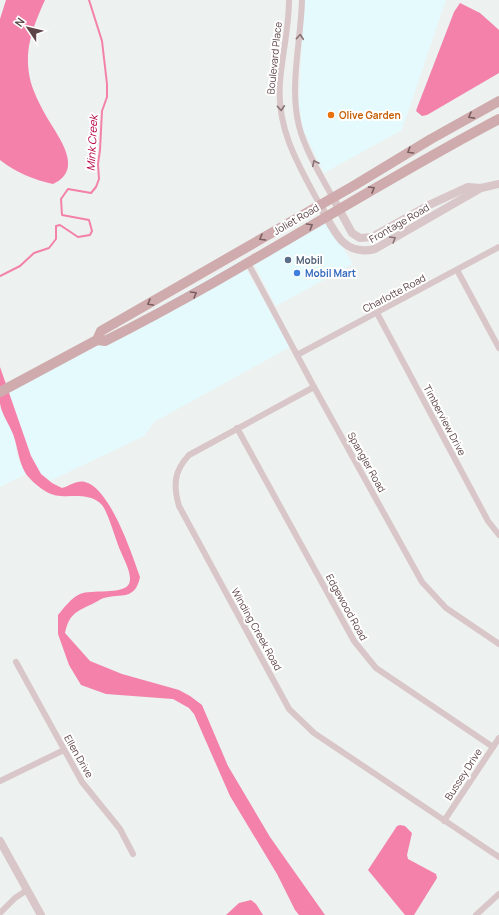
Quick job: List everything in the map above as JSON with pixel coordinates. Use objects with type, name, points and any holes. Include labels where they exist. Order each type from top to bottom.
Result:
[{"type":"main road","name":"Joliet Road","points":[[97,340],[101,331],[499,101]]},
{"type":"main road","name":"Joliet Road","points":[[0,392],[97,340],[105,340],[150,318],[248,263],[437,152],[499,119]]},
{"type":"street","name":"Boulevard Place","points":[[289,0],[286,39],[280,83],[280,111],[285,135],[320,205]]},
{"type":"street","points":[[302,0],[295,94],[296,112],[304,141],[332,198]]},
{"type":"street","name":"Frontage Road","points":[[332,198],[352,233],[360,238],[372,237],[429,205],[468,187],[481,188],[499,184]]},
{"type":"street","name":"Frontage Road","points":[[320,205],[342,242],[357,251],[366,251],[375,249],[481,188]]},
{"type":"street","name":"Charlotte Road","points":[[297,355],[499,247]]},
{"type":"street","name":"Spangler Road","points":[[248,263],[314,387],[422,582],[446,608],[499,644]]},
{"type":"street","points":[[457,270],[499,348]]},
{"type":"street","name":"Timberview Drive","points":[[377,313],[488,521],[499,535]]},
{"type":"street","name":"Winding Creek Road","points":[[314,387],[189,455],[181,463],[176,472],[175,494],[179,506],[289,709],[314,734],[499,857]]},
{"type":"street","name":"Edgewood Road","points":[[237,428],[354,642],[364,656],[376,668],[493,747]]},
{"type":"street","name":"Ellen Drive","points":[[16,662],[82,782],[120,829],[133,854]]},
{"type":"street","name":"Bussey Drive","points":[[444,821],[499,738]]},
{"type":"street","points":[[0,781],[64,750]]},
{"type":"street","points":[[0,841],[41,915]]},
{"type":"street","points":[[0,913],[15,898],[27,890]]},
{"type":"street","points":[[476,915],[499,894]]},
{"type":"shaded area","points":[[6,0],[45,0],[30,40],[28,61],[31,83],[34,91],[66,150],[68,169],[63,177],[53,184],[25,175],[0,160],[0,19]]},
{"type":"shaded area","points":[[304,0],[446,0],[402,130],[324,173],[303,130],[299,104]]},
{"type":"shaded area","points":[[460,3],[480,13],[499,30],[499,73],[427,115],[422,116],[416,111],[417,108],[454,12]]},
{"type":"shaded area","points":[[325,217],[353,264],[276,306],[251,258]]},
{"type":"shaded area","points":[[241,260],[290,347],[154,422],[144,436],[50,481],[41,474],[31,456],[9,392]]},
{"type":"shaded area","points":[[0,367],[31,456],[41,474],[52,483],[62,488],[76,482],[85,482],[94,487],[103,496],[126,538],[140,577],[138,585],[131,593],[102,599],[77,612],[68,622],[65,633],[90,661],[122,674],[179,690],[202,705],[228,766],[270,837],[325,915],[299,915],[295,910],[277,874],[230,796],[194,714],[189,708],[173,699],[106,694],[81,685],[69,665],[58,634],[58,615],[80,594],[120,590],[129,584],[130,576],[107,514],[98,501],[88,497],[51,494],[33,482],[26,474],[21,464],[13,434],[3,415],[0,403]]},
{"type":"shaded area","points":[[0,405],[14,435],[18,458],[26,474],[0,487]]},
{"type":"shaded area","points":[[397,826],[405,826],[412,833],[407,855],[408,859],[436,874],[437,878],[414,915],[405,915],[368,870]]},
{"type":"shaded area","points":[[251,900],[256,904],[263,915],[226,915],[239,903]]},
{"type":"waterway","name":"Mink Creek","points":[[0,276],[20,266],[34,253],[49,248],[56,239],[56,226],[60,225],[78,237],[90,235],[92,231],[89,220],[62,215],[61,199],[68,189],[91,193],[96,187],[99,179],[98,164],[102,111],[107,97],[107,84],[102,41],[89,0]]},
{"type":"place","name":"Olive Garden","points":[[331,115]]},
{"type":"place","name":"Mobil","points":[[288,260]]},
{"type":"place","name":"Mobil Mart","points":[[297,273]]}]
